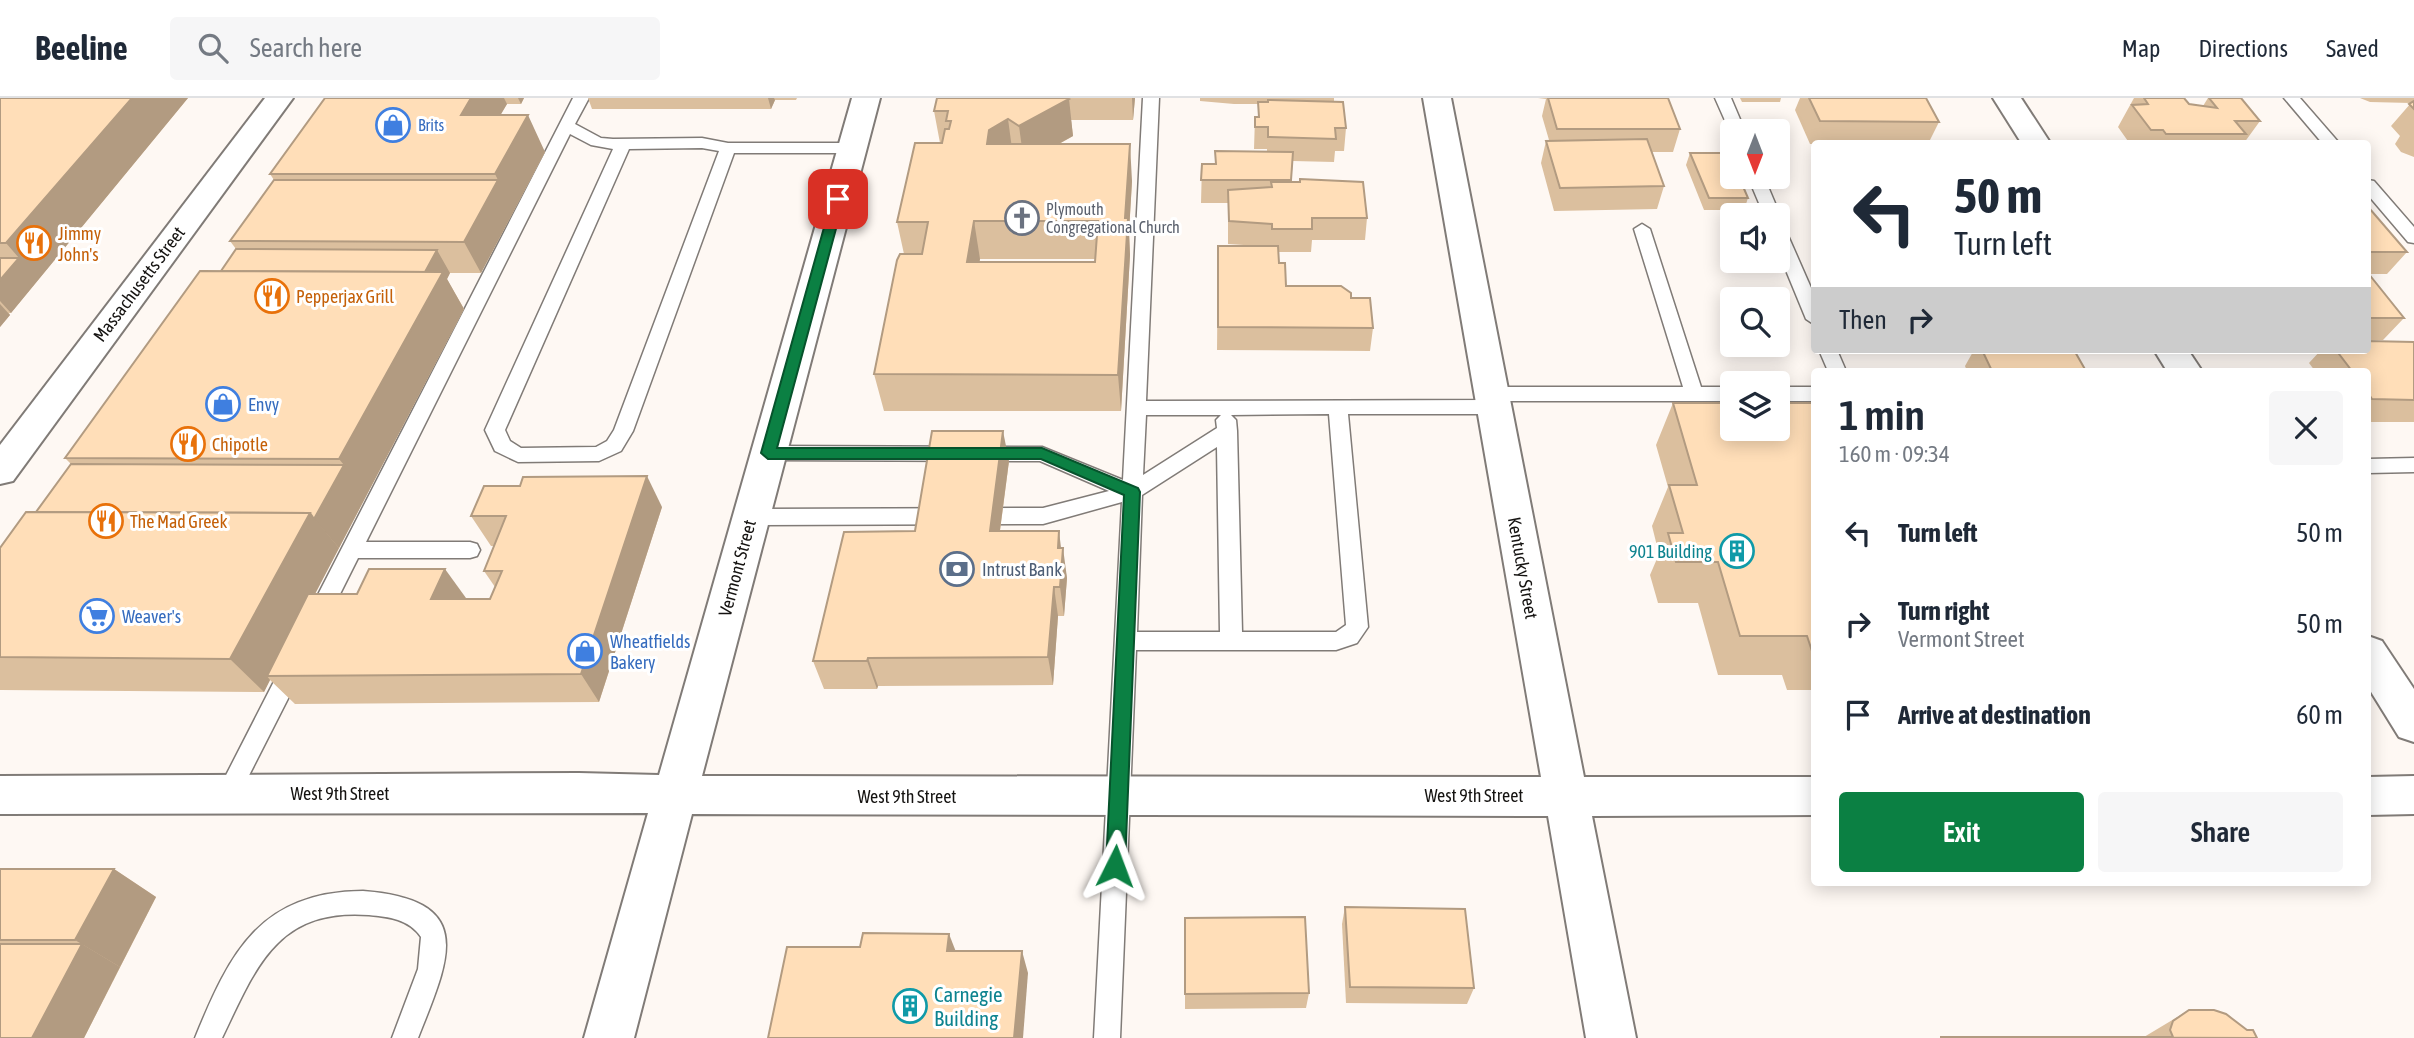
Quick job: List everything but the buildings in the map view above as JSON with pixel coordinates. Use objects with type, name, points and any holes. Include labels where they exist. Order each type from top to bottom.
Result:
[{"type":"street","name":"Massachusetts Street","points":[[0,471],[279,98]]},
{"type":"street","name":"Vermont Street","points":[[609,1038],[866,98]]},
{"type":"street","name":"Kentucky Street","points":[[1437,98],[1611,1038]]},
{"type":"street","points":[[2007,98],[2034,140]]},
{"type":"street","points":[[2371,658],[2414,724]]},
{"type":"street","name":"West 9th Street","points":[[0,794],[579,792],[675,795],[1811,796]]},
{"type":"street","points":[[2371,796],[2414,795]]},
{"type":"lane","points":[[229,794],[581,98]]},
{"type":"lane","points":[[1107,1038],[1151,98]]},
{"type":"lane","points":[[1723,98],[1732,119]]},
{"type":"lane","points":[[2292,98],[2329,140]]},
{"type":"lane","points":[[567,126],[597,142],[702,143],[728,148],[852,148]]},
{"type":"lane","points":[[623,144],[495,430],[502,446],[518,455],[599,454],[614,446],[623,431],[728,148]]},
{"type":"lane","points":[[2371,188],[2414,238]]},
{"type":"lane","points":[[1642,229],[1694,394]]},
{"type":"lane","points":[[1790,260],[1811,309]]},
{"type":"lane","points":[[1137,408],[1338,408],[1720,394]]},
{"type":"lane","points":[[1790,394],[1811,394]]},
{"type":"lane","points":[[1226,408],[1231,641]]},
{"type":"lane","points":[[1126,641],[1336,641],[1349,637],[1357,627],[1338,408]]},
{"type":"lane","points":[[750,517],[1042,516],[1132,492],[1227,431]]},
{"type":"lane","points":[[768,453],[1042,454],[1132,492]]},
{"type":"lane","points":[[2371,466],[2414,466]]},
{"type":"lane","points":[[352,550],[470,550]]},
{"type":"lane","points":[[208,1038],[248,958],[282,923],[315,907],[395,905],[421,915],[435,933],[434,958],[405,1038]]},
{"type":"place","name":"Brits","points":[[393,125]]},
{"type":"place","name":"Plymouth Congregational Church","points":[[1022,218]]},
{"type":"place","name":"Jimmy John's","points":[[34,243]]},
{"type":"place","name":"Pepperjax Grill","points":[[272,296]]},
{"type":"place","name":"Envy","points":[[223,404]]},
{"type":"place","name":"Chipotle","points":[[188,444]]},
{"type":"place","name":"The Mad Greek","points":[[106,521]]},
{"type":"place","name":"901 Building","points":[[1737,551]]},
{"type":"place","name":"Intrust Bank","points":[[957,569]]},
{"type":"place","name":"Weaver's","points":[[97,616]]},
{"type":"place","name":"Wheatfields Bakery","points":[[585,651]]},
{"type":"place","name":"Carnegie Building","points":[[910,1006]]},
{"type":"route","points":[[838,199],[768,453],[1042,454],[1132,492],[1115,866]]}]
